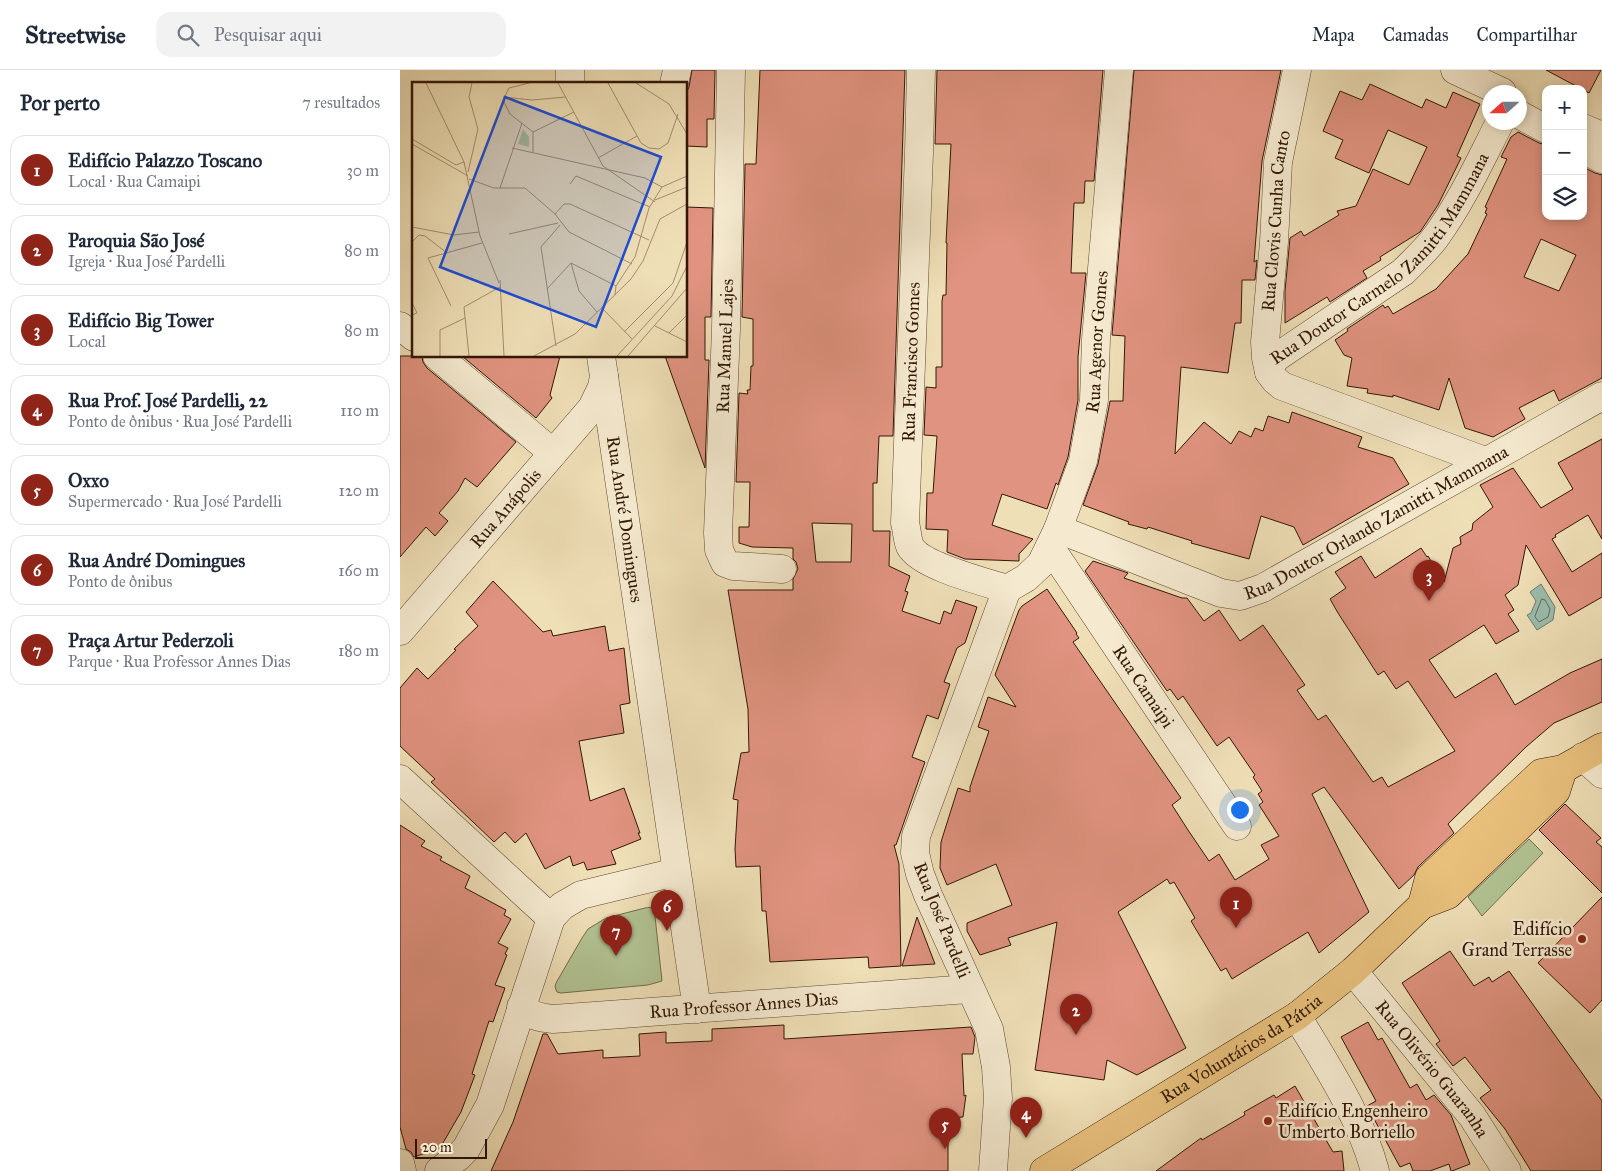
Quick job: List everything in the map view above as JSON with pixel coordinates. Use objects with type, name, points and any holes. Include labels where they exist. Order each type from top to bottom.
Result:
[{"type":"main road","name":"Rua Voluntários da Pátria","points":[[1044,1171],[1297,1016],[1352,971],[1422,905],[1429,878],[1540,773],[1588,762]]},
{"type":"street","name":"Rua Manuel Lajes","points":[[732,70],[719,550],[725,563],[733,566],[782,569]]},
{"type":"street","name":"Rua Francisco Gomes","points":[[921,70],[906,513],[909,546],[919,557],[944,569],[1007,589]]},
{"type":"street","name":"Rua Agenor Gomes","points":[[1007,589],[1026,578],[1041,564],[1054,538],[1083,461],[1094,400],[1100,292],[1119,70]]},
{"type":"street","name":"Rua Clovis Cunha Canto","points":[[1269,372],[1265,342],[1274,242],[1278,162],[1297,70]]},
{"type":"street","points":[[1467,72],[1490,85]]},
{"type":"street","points":[[1527,104],[1542,110]]},
{"type":"street","points":[[1527,119],[1542,127]]},
{"type":"street","name":"Rua Doutor Carmelo Zamitti Mammana","points":[[1485,461],[1282,386],[1269,372],[1271,364],[1277,357],[1403,272],[1418,257],[1449,218],[1496,130]]},
{"type":"street","points":[[1587,130],[1602,136]]},
{"type":"street","points":[[1587,151],[1602,159]]},
{"type":"street","points":[[400,326],[412,335]]},
{"type":"street","points":[[438,358],[553,453]]},
{"type":"street","name":"Rua Anápolis","points":[[400,631],[592,408],[604,364]]},
{"type":"street","name":"Rua André Domingues","points":[[604,364],[696,1009]]},
{"type":"street","name":"Rua Doutor Orlando Zamitti Mammana","points":[[1054,538],[1221,593],[1240,596],[1263,588],[1602,396]]},
{"type":"street","name":"Rua Camaipi","points":[[1054,538],[1238,826]]},
{"type":"street","name":"Rua José Pardelli","points":[[993,1171],[998,1098],[996,1068],[989,1029],[920,874],[915,853],[916,836],[1007,589]]},
{"type":"street","points":[[400,779],[551,918]]},
{"type":"street","points":[[438,1171],[466,1149],[490,1105],[551,918],[562,906],[581,895],[676,872]]},
{"type":"street","name":"Rua Olivério Guaranha","points":[[1352,971],[1472,1116],[1503,1169]]},
{"type":"street","name":"Rua Professor Annes Dias","points":[[521,1007],[526,1012],[538,1017],[553,1019],[970,989]]},
{"type":"street","points":[[1297,1016],[1345,1100],[1360,1130],[1375,1171]]},
{"type":"street","points":[[400,1163],[402,1171]]},
{"type":"green space","points":[[1529,839],[1543,853],[1482,916],[1468,897]]},
{"type":"green space","points":[[654,907],[662,981],[648,985],[557,992],[556,983],[588,929],[606,918]]},
{"type":"water","points":[[1541,584],[1555,607],[1553,620],[1537,630],[1527,615],[1531,613],[1536,601],[1530,592]]},
{"type":"building","points":[[692,70],[715,70],[714,119],[707,119],[707,147],[688,146],[689,87]]},
{"type":"building","points":[[760,70],[905,70],[893,436],[879,436],[877,483],[873,483],[873,531],[890,531],[889,566],[910,576],[905,591],[908,592],[902,611],[940,624],[944,611],[951,614],[956,600],[977,607],[965,643],[957,648],[944,682],[950,684],[938,719],[927,715],[912,757],[925,762],[896,845],[894,845],[899,864],[901,966],[869,968],[868,957],[770,962],[766,911],[762,911],[760,866],[736,867],[735,849],[738,800],[733,799],[741,753],[749,752],[748,709],[728,590],[793,590],[793,579],[798,569],[793,559],[793,548],[752,547],[739,543],[739,527],[749,527],[750,482],[736,482],[739,393],[748,394],[747,390],[750,390],[751,366],[753,366],[753,319],[742,317],[745,164],[756,164]],"holes":[[[812,523],[852,524],[851,562],[816,562]]]},
{"type":"building","points":[[937,70],[1103,70],[1094,181],[1085,181],[1084,203],[1074,203],[1071,273],[1086,273],[1078,357],[1078,400],[1068,457],[1047,509],[1002,494],[992,525],[1033,539],[1019,554],[1019,561],[965,559],[947,552],[948,530],[926,529],[927,493],[933,493],[937,436],[924,435],[926,387],[936,388],[936,367],[942,367],[942,301],[943,295],[946,295],[946,243],[951,144],[935,144]]},
{"type":"building","points":[[1134,70],[1281,70],[1262,161],[1254,262],[1257,260],[1255,280],[1242,280],[1241,323],[1235,323],[1228,373],[1181,367],[1175,454],[1204,422],[1231,444],[1239,431],[1251,437],[1255,428],[1263,431],[1268,416],[1289,423],[1292,412],[1362,437],[1358,447],[1393,458],[1409,484],[1303,545],[1294,527],[1261,516],[1249,559],[1191,543],[1192,541],[1148,527],[1147,529],[1128,524],[1129,522],[1083,505],[1098,464],[1110,401],[1123,401],[1125,336],[1112,335]]},
{"type":"building","points":[[1546,70],[1601,70],[1589,93],[1587,92],[1587,85],[1574,85]]},
{"type":"building","points":[[1370,84],[1422,108],[1426,99],[1446,108],[1453,92],[1480,104],[1457,156],[1461,158],[1438,205],[1420,232],[1380,257],[1381,260],[1363,271],[1367,278],[1330,302],[1327,297],[1285,323],[1285,291],[1290,238],[1301,231],[1304,236],[1339,215],[1337,211],[1356,206],[1373,169],[1409,185],[1427,147],[1388,130],[1369,173],[1335,158],[1343,140],[1323,131],[1340,91],[1362,100]]},
{"type":"building","points":[[1518,132],[1542,144],[1542,220],[1587,220],[1587,169],[1602,175],[1602,378],[1559,401],[1554,390],[1519,408],[1525,419],[1493,437],[1465,428],[1449,378],[1439,410],[1393,395],[1393,397],[1367,393],[1368,389],[1347,386],[1352,358],[1344,355],[1335,340],[1348,331],[1347,329],[1383,305],[1385,308],[1388,306],[1393,314],[1436,289],[1468,254],[1487,214],[1485,213],[1487,208],[1485,207],[1507,159],[1501,157],[1511,137]],"holes":[[[1541,239],[1576,255],[1559,291],[1524,277]]]},
{"type":"building","points":[[688,207],[713,208],[711,317],[705,317],[705,360],[709,360],[705,468],[666,358],[688,358]]},
{"type":"building","points":[[400,356],[412,356],[412,358],[422,358],[427,368],[516,442],[477,487],[465,478],[458,491],[439,513],[448,521],[435,536],[426,527],[400,557]]},
{"type":"building","points":[[464,358],[559,358],[550,395],[552,398],[536,418]]},
{"type":"building","points":[[1602,439],[1602,539],[1588,515],[1555,535],[1556,537],[1552,539],[1572,572],[1602,553],[1602,597],[1569,616],[1526,545],[1518,585],[1505,595],[1514,610],[1508,614],[1519,631],[1496,644],[1484,625],[1429,660],[1455,698],[1496,673],[1515,705],[1570,673],[1602,659],[1602,702],[1554,723],[1526,747],[1448,824],[1454,833],[1418,867],[1414,875],[1399,889],[1324,787],[1312,794],[1369,912],[1319,953],[1308,932],[1232,979],[1226,968],[1221,971],[1191,921],[1195,918],[1174,882],[1170,884],[1167,879],[1118,912],[1186,1048],[1137,1075],[1107,1060],[1104,1080],[1035,1070],[1057,922],[1008,938],[1011,945],[980,955],[967,931],[967,923],[1012,905],[996,864],[947,885],[940,868],[941,842],[958,788],[970,792],[989,731],[978,727],[988,697],[1016,707],[995,675],[1022,606],[1047,589],[1077,633],[1079,638],[1073,642],[1181,798],[1172,805],[1188,830],[1209,861],[1219,854],[1235,880],[1269,859],[1261,845],[1279,836],[1259,805],[1263,802],[1258,794],[1262,791],[1253,777],[1255,775],[1229,737],[1217,746],[1183,696],[1178,700],[1170,689],[1167,691],[1085,571],[1093,561],[1128,573],[1124,578],[1182,598],[1187,598],[1204,621],[1219,610],[1240,641],[1263,625],[1305,685],[1297,690],[1318,720],[1326,715],[1373,782],[1382,777],[1388,787],[1455,751],[1408,681],[1396,689],[1384,671],[1378,675],[1330,599],[1346,588],[1335,572],[1361,556],[1375,578],[1421,548],[1444,582],[1453,548],[1461,544],[1460,537],[1472,530],[1473,523],[1493,507],[1480,485],[1513,468],[1541,508],[1573,489],[1558,463]]},
{"type":"building","points":[[493,581],[543,632],[551,630],[553,636],[605,626],[609,651],[624,648],[630,703],[620,705],[624,733],[579,741],[590,801],[624,788],[640,833],[638,833],[641,839],[611,851],[616,864],[587,870],[584,862],[573,866],[570,856],[545,869],[526,833],[515,843],[505,832],[494,842],[431,782],[435,779],[400,746],[400,688],[417,668],[428,679],[456,650],[454,649],[478,626],[466,612]]},
{"type":"building","points":[[1565,804],[1601,838],[1596,842],[1602,847],[1602,893],[1539,830]]},
{"type":"building","points":[[400,825],[425,841],[421,846],[442,857],[440,860],[470,876],[465,888],[506,910],[504,915],[511,919],[498,943],[508,948],[495,985],[505,988],[493,1022],[489,1021],[472,1074],[475,1075],[461,1112],[440,1148],[414,1157],[406,1149],[400,1127]]},
{"type":"building","name":"Edifício Grand Terrasse","points":[[1602,897],[1602,1000],[1590,1013],[1538,963]]},
{"type":"building","points":[[917,917],[935,964],[902,966]]},
{"type":"building","points":[[1450,951],[1474,986],[1489,977],[1492,982],[1509,971],[1602,1101],[1602,1171],[1531,1171],[1505,1129],[1480,1098],[1491,1090],[1465,1057],[1453,1066],[1436,1044],[1440,1041],[1402,983]]},
{"type":"building","points":[[1368,1022],[1378,1040],[1382,1038],[1410,1088],[1417,1084],[1426,1100],[1434,1095],[1451,1115],[1470,1164],[1452,1171],[1449,1164],[1430,1171],[1413,1171],[1410,1163],[1400,1167],[1367,1106],[1376,1101],[1341,1037]]},
{"type":"building","points":[[784,1025],[784,1039],[971,1027],[975,1037],[973,1054],[962,1054],[964,1096],[966,1095],[963,1117],[948,1118],[948,1171],[491,1171],[513,1122],[543,1034],[547,1034],[558,1054],[603,1050],[603,1058],[640,1056],[639,1034],[666,1032],[666,1043],[712,1041],[712,1029]]},
{"type":"building","points":[[1295,1086],[1333,1152],[1342,1151],[1344,1171],[1156,1171],[1201,1138],[1202,1140],[1245,1115],[1244,1112],[1274,1095],[1276,1098]]},
{"type":"place","name":"Edifício Big Tower","points":[[1429,601]]},
{"type":"place","name":"Edifício Palazzo Toscano","points":[[1236,928]]},
{"type":"place","name":"Rua André Domingues","points":[[667,931]]},
{"type":"place","name":"Edifício Grand Terrasse","points":[[1582,939]]},
{"type":"place","name":"Praça Artur Pederzoli","points":[[616,956]]},
{"type":"place","name":"Paroquia São José","points":[[1076,1035]]},
{"type":"place","name":"Edifício Engenheiro Umberto Borriello","points":[[1268,1121]]},
{"type":"place","name":"Rua Prof. José Pardelli, 22","points":[[1026,1138]]},
{"type":"place","name":"Oxxo","points":[[945,1149]]}]
